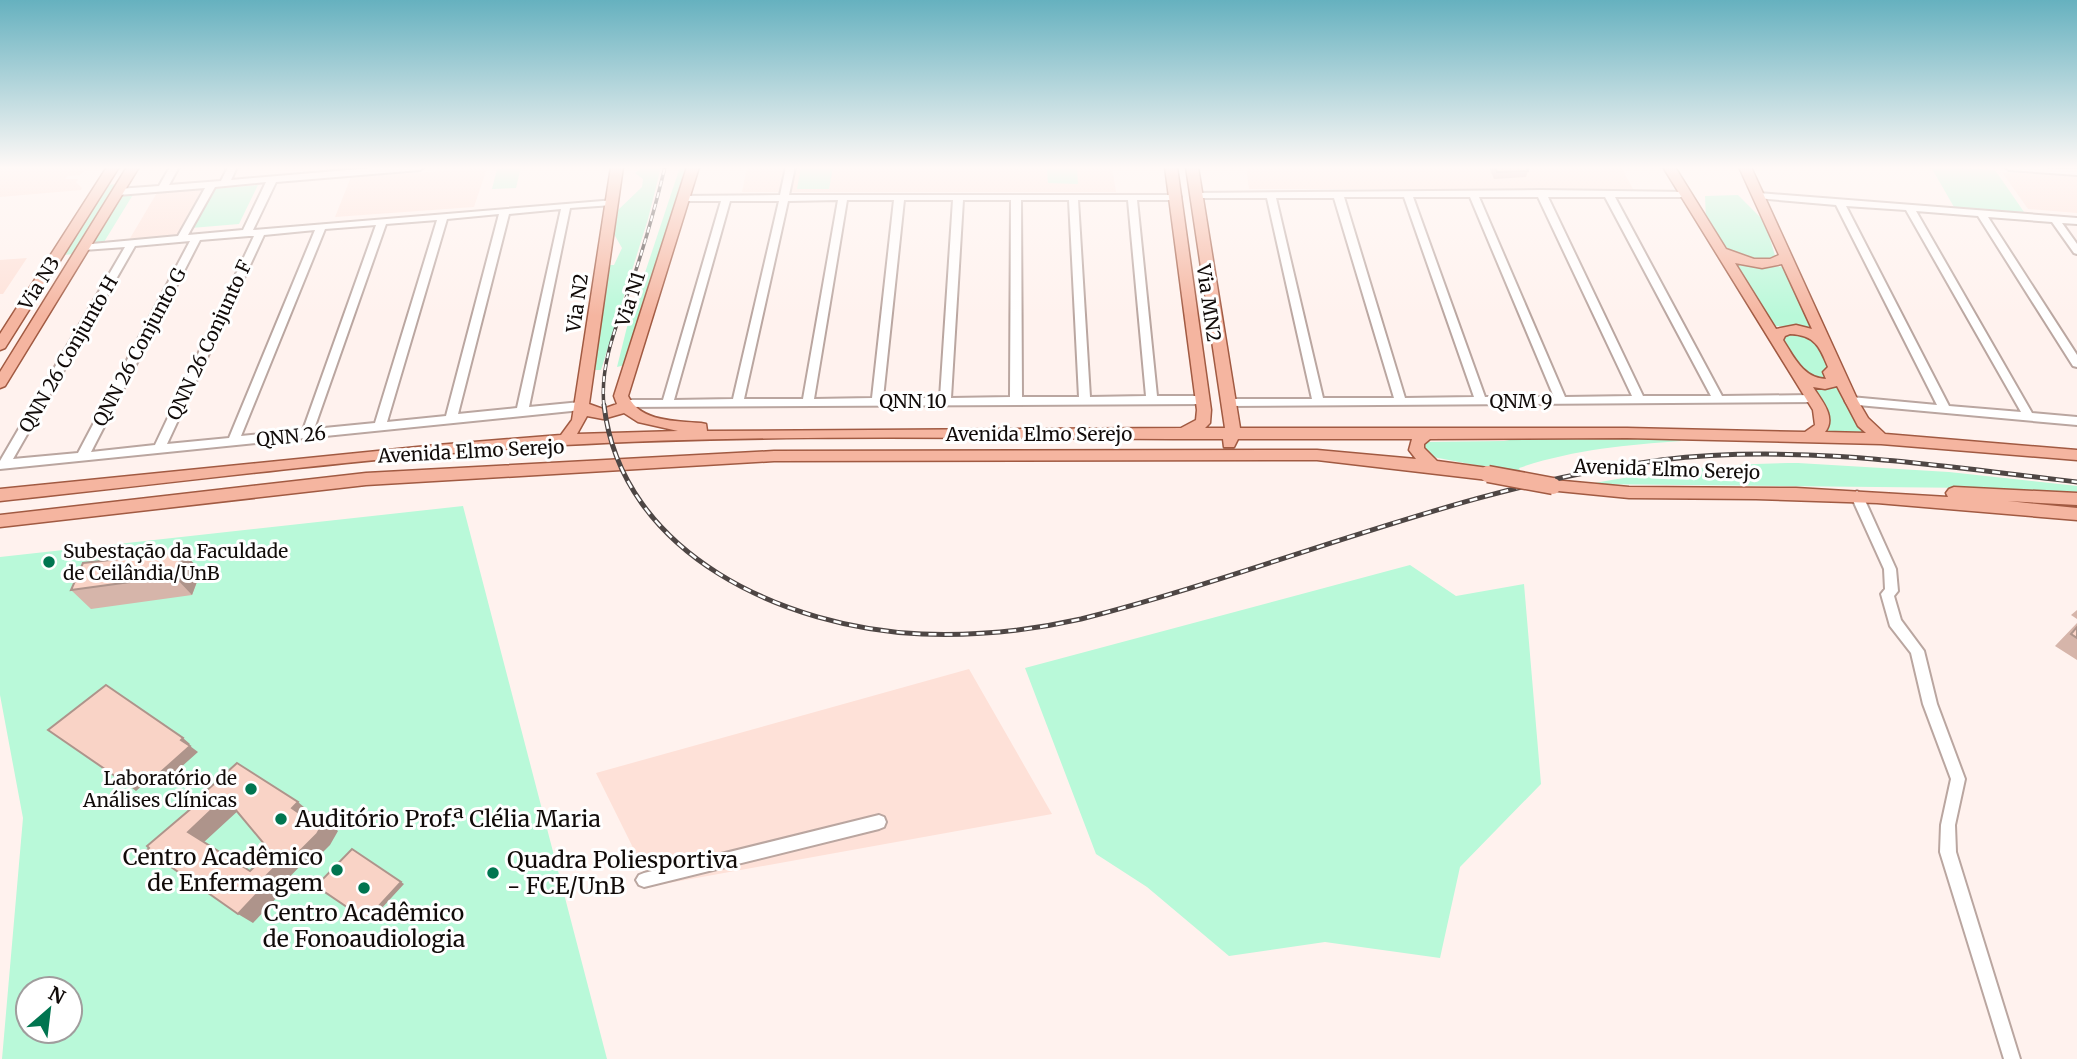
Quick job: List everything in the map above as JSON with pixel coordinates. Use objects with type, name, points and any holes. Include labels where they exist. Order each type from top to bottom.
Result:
[{"type":"main road","name":"Via N3","points":[[0,345],[83,216]]},
{"type":"main road","name":"Via N3","points":[[0,383],[103,216]]},
{"type":"main road","name":"Via N2","points":[[565,440],[576,428],[581,406],[610,216]]},
{"type":"main road","name":"Via N1","points":[[624,405],[621,393],[676,216]]},
{"type":"main road","name":"Via MN2","points":[[1177,216],[1203,400],[1203,423],[1185,433]]},
{"type":"main road","points":[[1190,454],[1227,445],[1233,433],[1199,216]]},
{"type":"main road","points":[[1699,216],[1824,419],[1821,430],[1810,436]]},
{"type":"main road","points":[[1768,216],[1851,401],[1863,422],[1881,439]]},
{"type":"main road","points":[[1205,252],[1199,246],[1196,232],[1186,230],[1180,240],[1190,264],[1195,296],[1203,299],[1212,293]]},
{"type":"main road","points":[[1721,251],[1742,262],[1774,263],[1785,257]]},
{"type":"main road","points":[[18,354],[7,360],[0,357],[23,319],[33,294]]},
{"type":"main road","points":[[1191,312],[1201,306],[1209,310],[1214,344],[1224,370]]},
{"type":"main road","points":[[1776,341],[1779,332],[1790,329],[1805,331],[1822,340]]},
{"type":"main road","points":[[1795,370],[1811,382],[1826,384],[1835,382],[1830,372],[1835,368]]},
{"type":"main road","points":[[581,406],[589,412],[604,414],[624,405]]},
{"type":"main road","name":"Avenida Elmo Serejo","points":[[624,405],[641,417],[669,424],[769,434]]},
{"type":"main road","points":[[932,455],[939,444],[933,433]]},
{"type":"main road","points":[[953,455],[951,445],[957,433]]},
{"type":"main road","points":[[1427,433],[1417,442],[1416,450],[1433,466]]},
{"type":"main road","name":"Avenida Elmo Serejo","points":[[0,495],[438,450],[565,440],[769,434],[1427,433],[1810,436],[2077,455]]},
{"type":"main road","points":[[1963,445],[2004,455],[2077,463]]},
{"type":"main road","points":[[428,474],[428,461],[438,450]]},
{"type":"main road","name":"Avenida Elmo Serejo","points":[[0,521],[428,474],[774,456],[1190,454],[1317,456],[1433,466],[1553,486],[1615,493],[1857,496],[1924,499],[2077,513]]},
{"type":"main road","points":[[1924,499],[1966,492],[2077,499]]},
{"type":"street","points":[[181,239],[194,216]]},
{"type":"street","points":[[246,234],[254,216]]},
{"type":"street","points":[[84,247],[449,216]]},
{"type":"street","points":[[451,419],[504,216]]},
{"type":"street","points":[[522,412],[564,216]]},
{"type":"street","points":[[668,403],[721,216]]},
{"type":"street","points":[[738,402],[780,216]]},
{"type":"street","points":[[808,402],[840,216]]},
{"type":"street","points":[[877,401],[897,216]]},
{"type":"street","points":[[946,401],[957,216]]},
{"type":"street","points":[[1016,216],[1016,400]]},
{"type":"street","points":[[1074,216],[1085,399]]},
{"type":"street","points":[[1134,216],[1152,400]]},
{"type":"street","points":[[1276,216],[1318,401]]},
{"type":"street","points":[[1345,216],[1400,401]]},
{"type":"street","points":[[1416,216],[1481,401]]},
{"type":"street","points":[[1482,216],[1561,400]]},
{"type":"street","points":[[1552,216],[1639,400]]},
{"type":"street","points":[[1621,216],[1718,399]]},
{"type":"street","points":[[1846,216],[1945,409]]},
{"type":"street","points":[[1914,216],[2029,417]]},
{"type":"street","points":[[1983,216],[2077,363]]},
{"type":"street","points":[[2017,216],[2077,221]]},
{"type":"street","points":[[380,426],[443,217]]},
{"type":"street","points":[[2055,219],[2077,251]]},
{"type":"street","points":[[307,434],[382,222]]},
{"type":"street","points":[[233,441],[321,227]]},
{"type":"street","name":"QNN 26 Conjunto F","points":[[159,449],[260,232]]},
{"type":"street","name":"QNN 26 Conjunto G","points":[[82,457],[196,238]]},
{"type":"street","name":"QNN 26 Conjunto H","points":[[2,465],[132,243]]},
{"type":"street","name":"QNM 9","points":[[1229,403],[1813,399]]},
{"type":"street","name":"QNN 10","points":[[624,405],[1203,400]]},
{"type":"street","points":[[1851,401],[2077,421]]},
{"type":"street","name":"QNN 26","points":[[2,465],[581,406]]},
{"type":"street","points":[[1857,496],[1890,569],[1892,591],[1887,594],[1891,613],[1917,651],[1930,704],[1958,779],[1948,825],[1948,852],[2012,1059]]},
{"type":"street","points":[[644,880],[879,822]]},
{"type":"shaded area","points":[[143,216],[190,216],[180,236],[129,240]]},
{"type":"shaded area","points":[[27,258],[3,294],[0,294],[0,260]]},
{"type":"shaded area","points":[[969,669],[1052,814],[652,886],[596,773]]},
{"type":"green space","points":[[88,216],[97,216],[73,254],[64,255]]},
{"type":"green space","points":[[108,216],[120,216],[104,242],[92,244]]},
{"type":"green space","points":[[198,216],[243,216],[239,224],[191,228]]},
{"type":"green space","points":[[617,216],[649,216],[601,370],[595,370],[607,265],[614,265],[622,248],[614,234]]},
{"type":"green space","points":[[664,216],[673,216],[625,365],[617,367],[627,327]]},
{"type":"green space","points":[[1706,216],[1759,216],[1765,222],[1776,259],[1758,260],[1731,254]]},
{"type":"green space","points":[[1733,264],[1785,267],[1812,327],[1772,326]]},
{"type":"green space","points":[[1788,333],[1804,336],[1815,343],[1831,368],[1827,381],[1801,372],[1781,340]]},
{"type":"green space","points":[[1811,388],[1840,388],[1854,419],[1869,433],[1828,431],[1829,418]]},
{"type":"green space","points":[[1679,437],[1681,441],[1619,447],[1559,457],[1519,468],[1522,474],[1433,457],[1425,454],[1423,444],[1522,438]]},
{"type":"green space","points":[[1798,463],[1949,472],[2077,486],[2077,496],[1976,488],[1589,484],[1693,469]]},
{"type":"green space","points":[[463,506],[607,1059],[2,1059],[23,818],[0,695],[0,557]]},
{"type":"green space","points":[[1410,565],[1456,596],[1524,584],[1541,784],[1460,867],[1440,958],[1325,942],[1229,956],[1147,887],[1096,854],[1025,668]]},
{"type":"building","points":[[183,552],[174,576],[71,590],[83,563]]},
{"type":"building","points":[[2077,627],[2077,638],[2071,634]]},
{"type":"building","points":[[106,685],[183,738],[181,740],[190,746],[153,779],[143,772],[128,785],[48,730]]},
{"type":"building","points":[[237,763],[298,802],[292,808],[309,820],[316,813],[325,820],[317,834],[298,853],[292,850],[262,880],[267,883],[238,914],[147,850],[147,846],[207,795],[204,793]],"holes":[[[225,797],[270,851],[250,871],[188,832]]]},
{"type":"building","points":[[352,849],[401,882],[366,920],[316,886]]},
{"type":"railway","points":[[604,406],[603,389],[608,356],[652,216]]},
{"type":"railway","points":[[604,405],[617,458],[642,503],[676,542],[718,574],[766,598],[817,617],[870,629],[922,634],[1002,632],[1081,619],[1441,509],[1587,472],[1661,460],[1713,455],[1817,455],[2077,482]]},
{"type":"place","name":"Subestação da Faculdade de Ceilândia/UnB","points":[[49,562]]},
{"type":"place","name":"Laboratório de Análises Clínicas","points":[[251,789]]},
{"type":"place","name":"Auditório Prof.ª Clélia Maria","points":[[281,819]]},
{"type":"place","name":"Centro Acadêmico de Enfermagem","points":[[337,870]]},
{"type":"place","name":"Quadra Poliesportiva - FCE/UnB","points":[[493,873]]},
{"type":"place","name":"Centro Acadêmico de Fonoaudiologia","points":[[364,888]]}]
